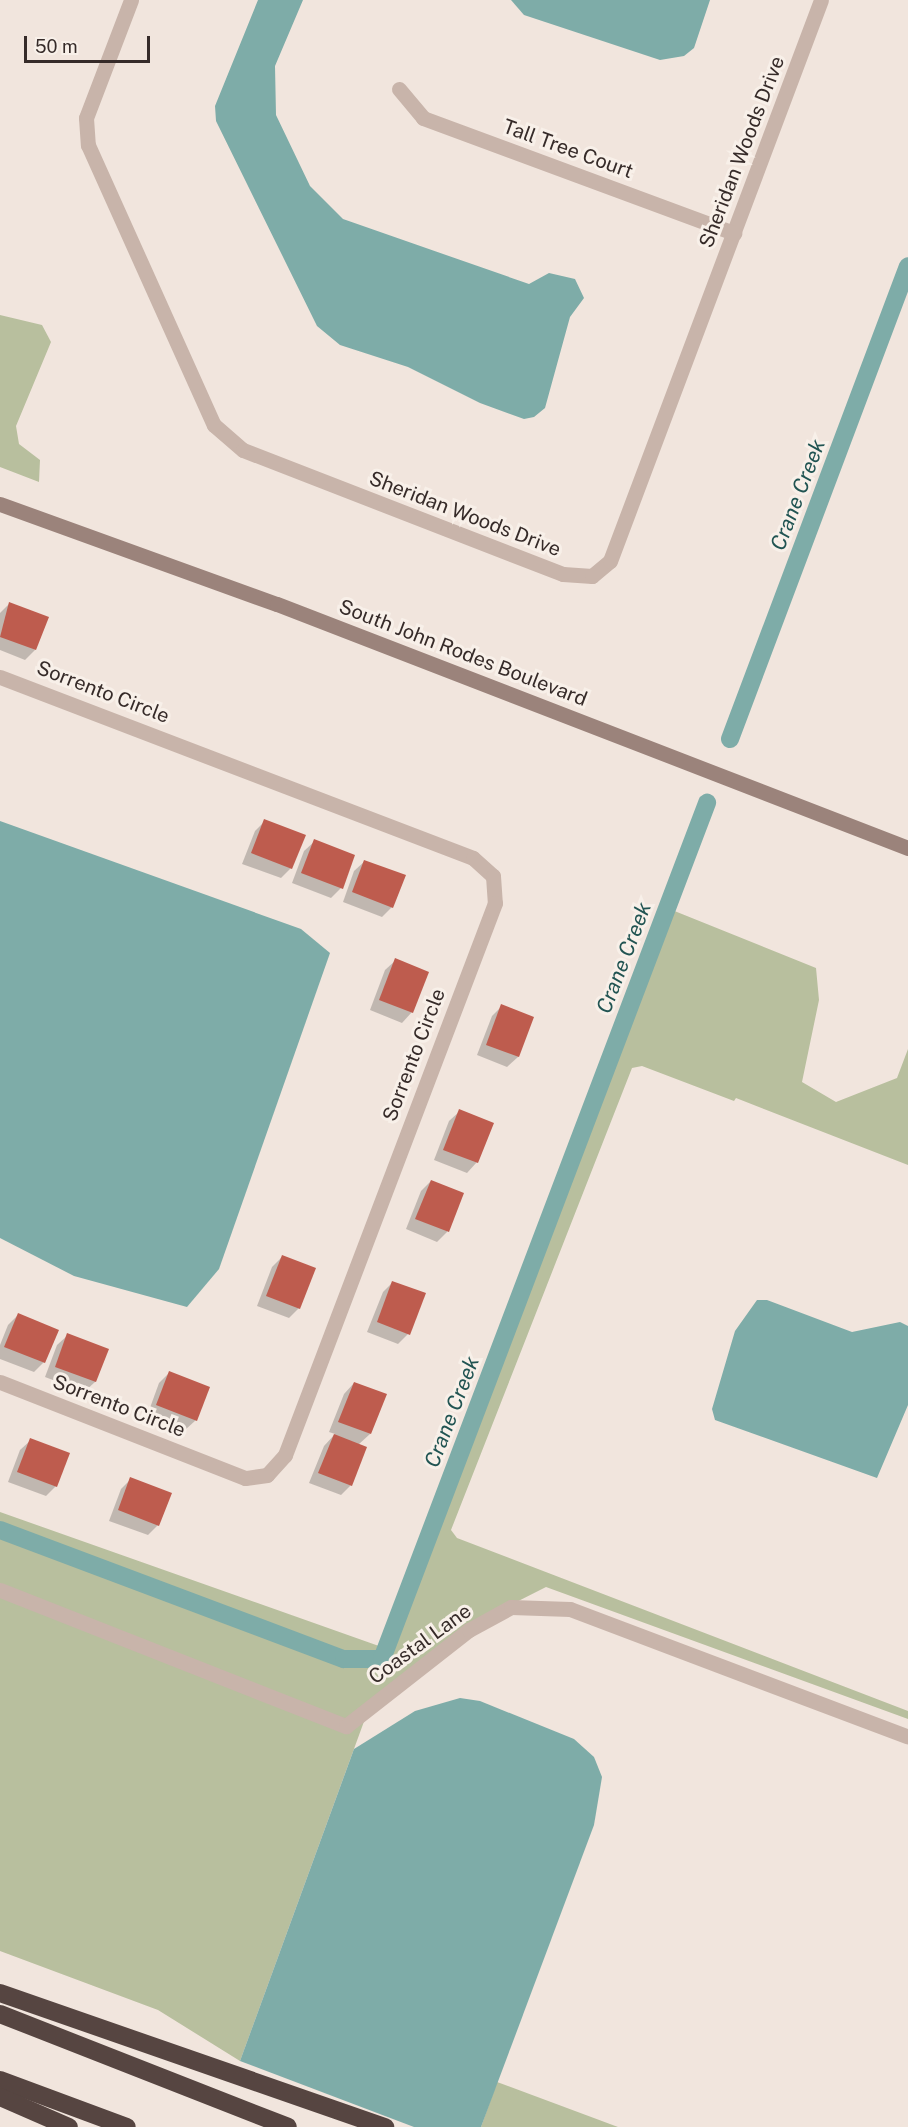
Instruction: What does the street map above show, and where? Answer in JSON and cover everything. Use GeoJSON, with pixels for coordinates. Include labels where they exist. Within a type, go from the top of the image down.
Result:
{"type":"FeatureCollection","features":[{"type":"Feature","properties":{"kind":"highway"},"geometry":{"type":"LineString","coordinates":[[0,1993],[385,2127]]}},
{"type":"Feature","properties":{"kind":"highway"},"geometry":{"type":"LineString","coordinates":[[0,2014],[288,2127]]}},
{"type":"Feature","properties":{"kind":"highway"},"geometry":{"type":"LineString","coordinates":[[0,2080],[127,2127]]}},
{"type":"Feature","properties":{"kind":"highway"},"geometry":{"type":"LineString","coordinates":[[0,2097],[69,2127]]}},
{"type":"Feature","properties":{"kind":"main road","name":"South John Rodes Boulevard"},"geometry":{"type":"LineString","coordinates":[[0,504],[278,604],[908,848]]}},
{"type":"Feature","properties":{"kind":"street","name":"Sheridan Woods Drive"},"geometry":{"type":"LineString","coordinates":[[131,0],[86,118],[88,145],[214,425],[243,450],[564,574],[592,576],[610,561],[821,0]]}},
{"type":"Feature","properties":{"kind":"street","name":"Tall Tree Court"},"geometry":{"type":"LineString","coordinates":[[399,89],[423,118],[734,233]]}},
{"type":"Feature","properties":{"kind":"street","name":"Sorrento Circle"},"geometry":{"type":"LineString","coordinates":[[0,677],[473,858],[493,876],[495,903],[285,1455],[267,1475],[245,1478],[0,1382]]}},
{"type":"Feature","properties":{"kind":"street","name":"Coastal Lane"},"geometry":{"type":"LineString","coordinates":[[0,1590],[346,1726],[470,1630],[511,1607],[570,1609],[908,1737]]}},
{"type":"Feature","properties":{"kind":"green space"},"geometry":{"type":"Polygon","coordinates":[[[0,315],[42,325],[51,342],[16,426],[19,444],[40,460],[39,482],[0,467],[0,315]]]}},
{"type":"Feature","properties":{"kind":"green space"},"geometry":{"type":"Polygon","coordinates":[[[672,910],[816,968],[819,1000],[802,1082],[836,1102],[897,1078],[908,1049],[908,1165],[736,1098],[734,1101],[642,1066],[632,1068],[451,1530],[457,1538],[908,1711],[908,1719],[546,1587],[465,1628],[366,1716],[240,2061],[158,2010],[0,1951],[0,1512],[393,1651],[440,1501],[672,910]]]}},
{"type":"Feature","properties":{"kind":"green space"},"geometry":{"type":"Polygon","coordinates":[[[497,2082],[618,2127],[481,2127],[497,2082]]]}},
{"type":"Feature","properties":{"kind":"water"},"geometry":{"type":"Polygon","coordinates":[[[258,0],[303,0],[275,66],[276,115],[310,186],[343,219],[529,284],[549,273],[575,279],[584,298],[570,317],[545,408],[534,417],[524,419],[480,403],[408,367],[340,345],[317,326],[216,121],[215,106],[258,0]]]}},
{"type":"Feature","properties":{"kind":"water"},"geometry":{"type":"Polygon","coordinates":[[[511,0],[710,0],[694,48],[684,56],[660,60],[524,15],[511,0]]]}},
{"type":"Feature","properties":{"kind":"water"},"geometry":{"type":"Polygon","coordinates":[[[0,821],[301,929],[330,953],[219,1269],[187,1307],[74,1276],[0,1238],[0,821]]]}},
{"type":"Feature","properties":{"kind":"water"},"geometry":{"type":"Polygon","coordinates":[[[757,1300],[767,1300],[852,1332],[900,1322],[908,1326],[908,1405],[877,1478],[715,1420],[712,1409],[735,1331],[757,1300]]]}},
{"type":"Feature","properties":{"kind":"water"},"geometry":{"type":"Polygon","coordinates":[[[460,1698],[480,1701],[574,1739],[594,1757],[602,1777],[594,1825],[481,2127],[414,2127],[240,2061],[354,1749],[415,1711],[460,1698]]]}},
{"type":"Feature","properties":{"kind":"building"},"geometry":{"type":"Polygon","coordinates":[[[9,602],[49,617],[36,650],[0,637],[9,602]]]}},
{"type":"Feature","properties":{"kind":"building"},"geometry":{"type":"Polygon","coordinates":[[[264,819],[306,835],[292,869],[251,853],[264,819]]]}},
{"type":"Feature","properties":{"kind":"building"},"geometry":{"type":"Polygon","coordinates":[[[314,839],[355,855],[343,889],[301,873],[314,839]]]}},
{"type":"Feature","properties":{"kind":"building"},"geometry":{"type":"Polygon","coordinates":[[[364,860],[406,875],[393,908],[352,892],[364,860]]]}},
{"type":"Feature","properties":{"kind":"building"},"geometry":{"type":"Polygon","coordinates":[[[395,958],[429,972],[413,1013],[379,1000],[395,958]]]}},
{"type":"Feature","properties":{"kind":"building"},"geometry":{"type":"Polygon","coordinates":[[[501,1004],[534,1017],[519,1057],[486,1045],[501,1004]]]}},
{"type":"Feature","properties":{"kind":"building"},"geometry":{"type":"Polygon","coordinates":[[[459,1109],[494,1123],[478,1163],[443,1150],[459,1109]]]}},
{"type":"Feature","properties":{"kind":"building"},"geometry":{"type":"Polygon","coordinates":[[[431,1180],[464,1193],[449,1232],[415,1219],[431,1180]]]}},
{"type":"Feature","properties":{"kind":"building"},"geometry":{"type":"Polygon","coordinates":[[[282,1255],[316,1268],[300,1309],[266,1296],[282,1255]]]}},
{"type":"Feature","properties":{"kind":"building"},"geometry":{"type":"Polygon","coordinates":[[[392,1281],[426,1293],[410,1335],[377,1322],[392,1281]]]}},
{"type":"Feature","properties":{"kind":"building"},"geometry":{"type":"Polygon","coordinates":[[[18,1313],[59,1330],[45,1363],[4,1347],[18,1313]]]}},
{"type":"Feature","properties":{"kind":"building"},"geometry":{"type":"Polygon","coordinates":[[[67,1333],[109,1349],[96,1382],[55,1367],[67,1333]]]}},
{"type":"Feature","properties":{"kind":"building"},"geometry":{"type":"Polygon","coordinates":[[[169,1371],[210,1387],[197,1421],[156,1405],[169,1371]]]}},
{"type":"Feature","properties":{"kind":"building"},"geometry":{"type":"Polygon","coordinates":[[[354,1382],[387,1394],[371,1434],[338,1422],[354,1382]]]}},
{"type":"Feature","properties":{"kind":"building"},"geometry":{"type":"Polygon","coordinates":[[[334,1434],[367,1447],[352,1486],[318,1473],[334,1434]]]}},
{"type":"Feature","properties":{"kind":"building"},"geometry":{"type":"Polygon","coordinates":[[[30,1438],[70,1453],[57,1487],[17,1472],[30,1438]]]}},
{"type":"Feature","properties":{"kind":"building"},"geometry":{"type":"Polygon","coordinates":[[[130,1477],[172,1493],[159,1526],[118,1510],[130,1477]]]}},
{"type":"Feature","properties":{"kind":"waterway","name":"Crane Creek"},"geometry":{"type":"LineString","coordinates":[[730,739],[908,266]]}},
{"type":"Feature","properties":{"kind":"waterway","name":"Crane Creek"},"geometry":{"type":"LineString","coordinates":[[0,1530],[344,1659],[382,1659],[707,803]]}}]}
